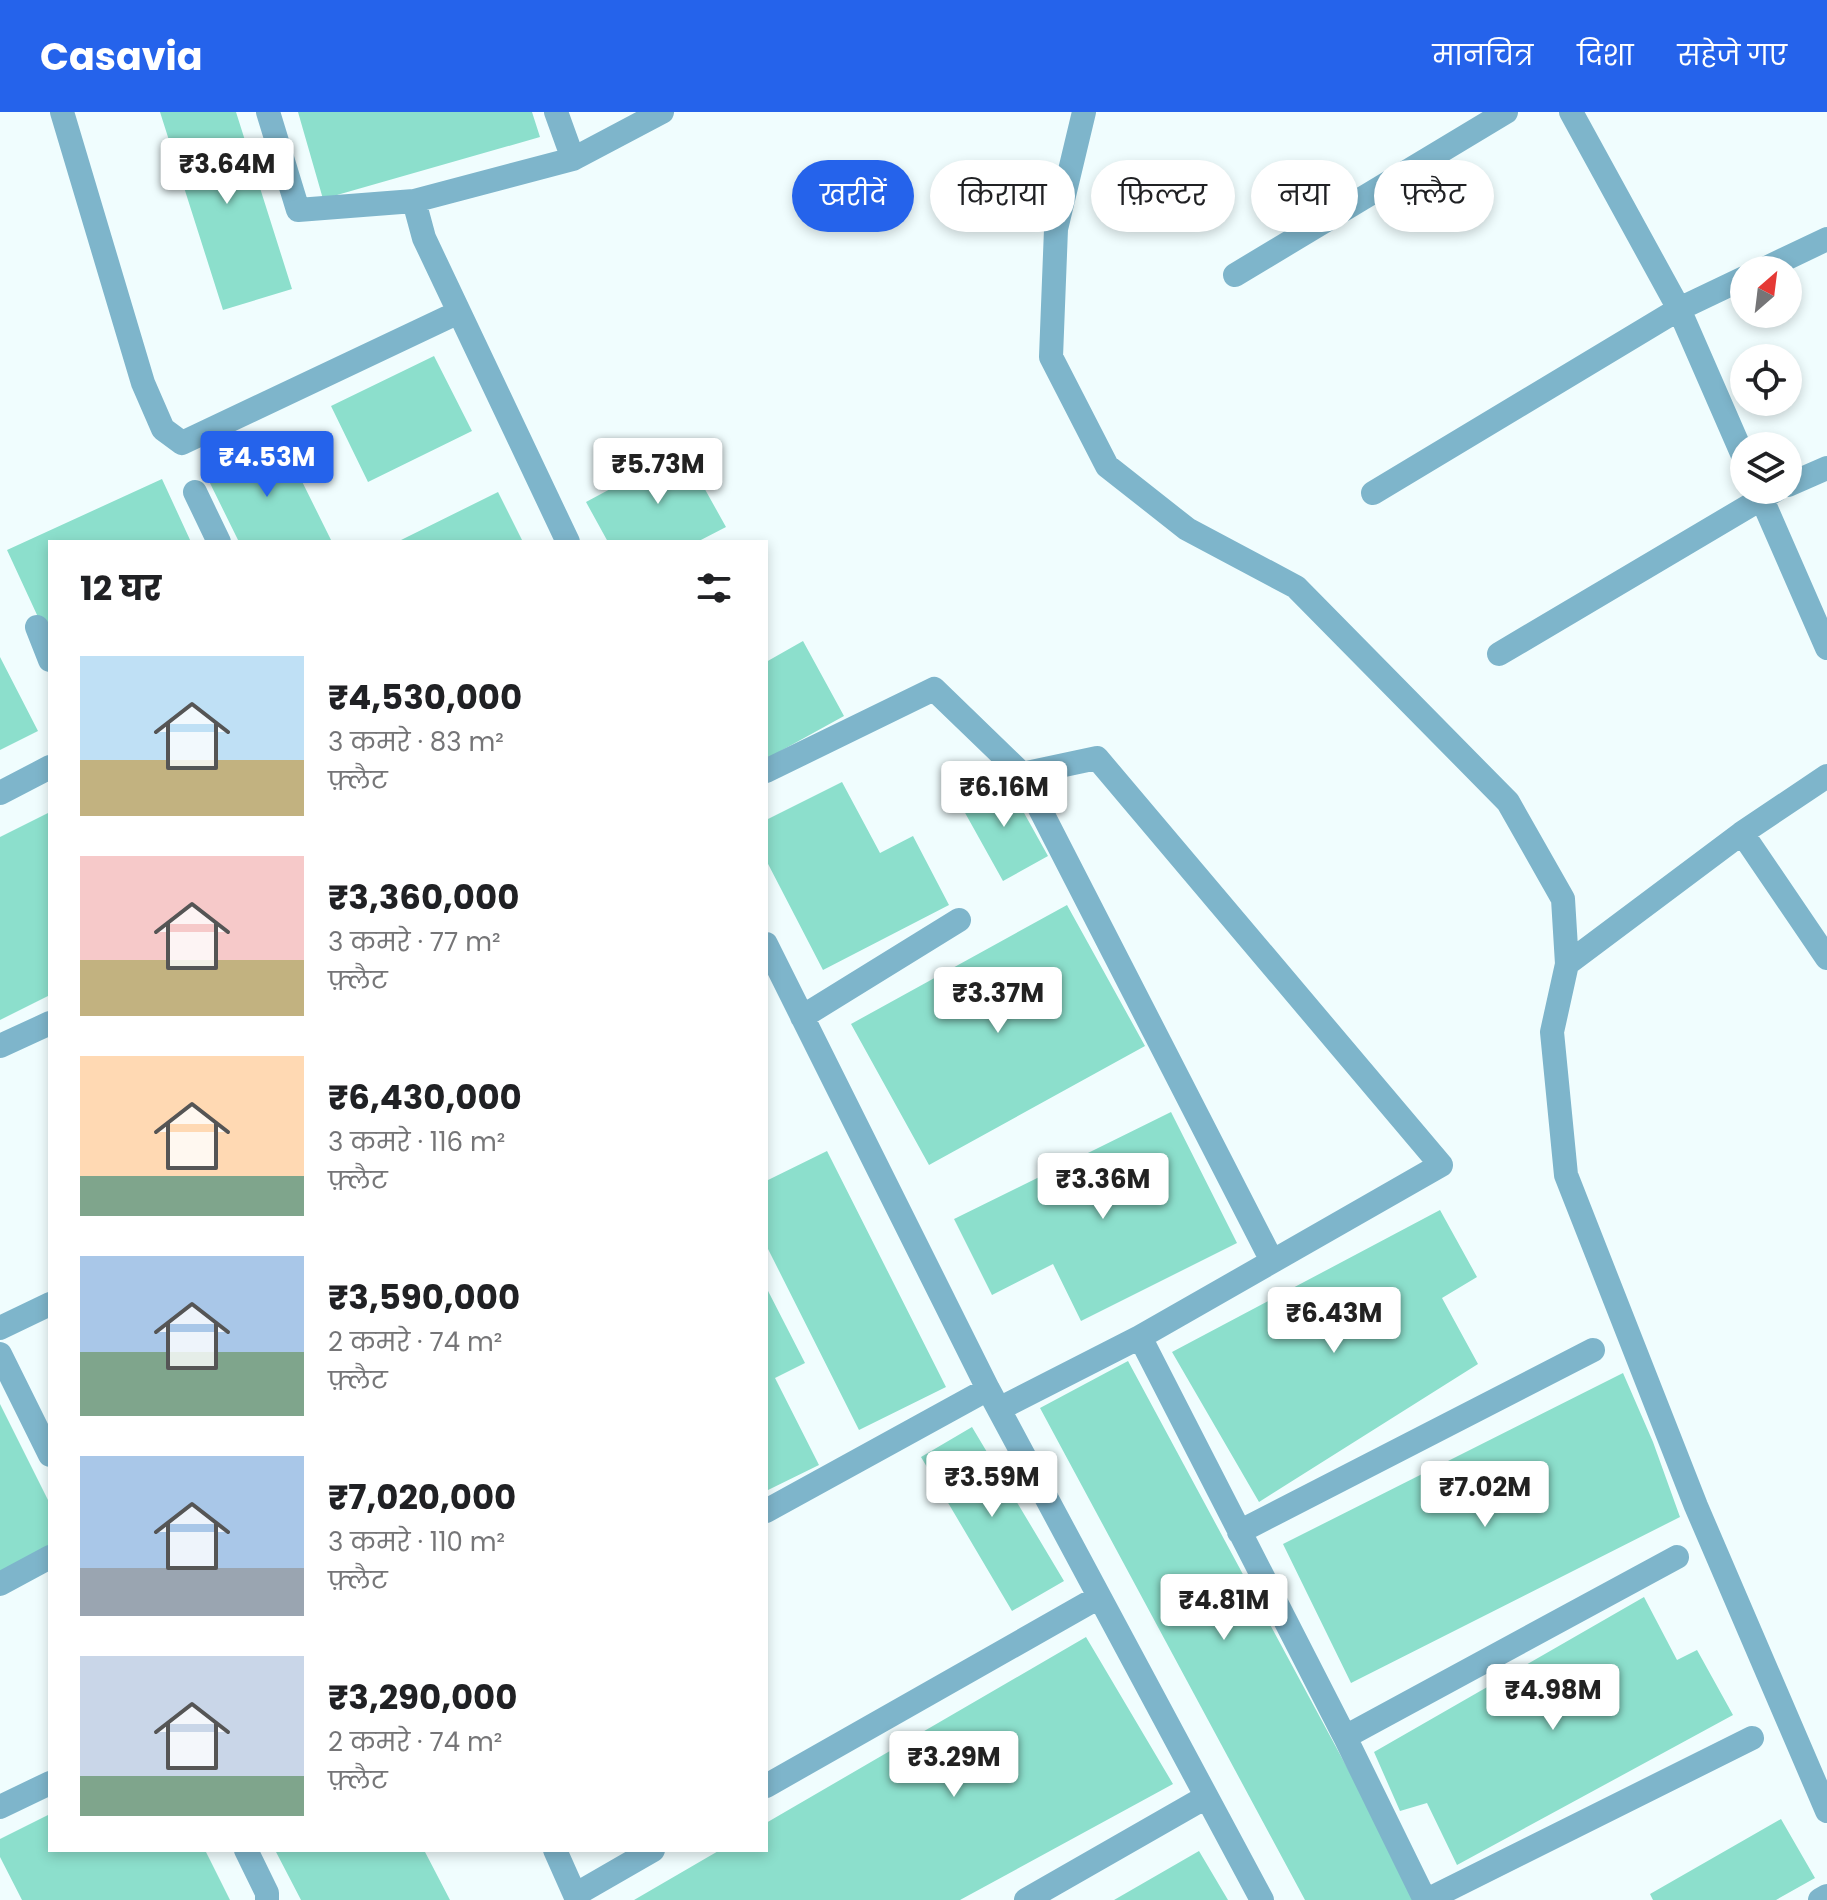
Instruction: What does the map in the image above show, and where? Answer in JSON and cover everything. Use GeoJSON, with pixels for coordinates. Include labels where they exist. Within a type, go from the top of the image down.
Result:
{"type":"FeatureCollection","features":[{"type":"Feature","properties":{"kind":"street"},"geometry":{"type":"LineString","coordinates":[[62,112],[143,383],[163,429],[182,443],[459,312]]}},
{"type":"Feature","properties":{"kind":"street"},"geometry":{"type":"LineString","coordinates":[[268,112],[298,210],[414,201],[573,159],[662,112]]}},
{"type":"Feature","properties":{"kind":"street"},"geometry":{"type":"LineString","coordinates":[[556,112],[573,159]]}},
{"type":"Feature","properties":{"kind":"street"},"geometry":{"type":"LineString","coordinates":[[1084,112],[1056,229],[1051,357],[1107,466],[1187,529],[1296,587],[1508,802],[1563,899],[1567,964],[1552,1032],[1566,1175],[1696,1506],[1827,1811]]}},
{"type":"Feature","properties":{"kind":"street"},"geometry":{"type":"LineString","coordinates":[[1235,275],[1506,112]]}},
{"type":"Feature","properties":{"kind":"street"},"geometry":{"type":"LineString","coordinates":[[1571,112],[1679,309],[1733,432]]}},
{"type":"Feature","properties":{"kind":"street"},"geometry":{"type":"LineString","coordinates":[[414,201],[424,238],[567,540]]}},
{"type":"Feature","properties":{"kind":"street"},"geometry":{"type":"LineString","coordinates":[[1791,256],[1827,239]]}},
{"type":"Feature","properties":{"kind":"street"},"geometry":{"type":"LineString","coordinates":[[1373,493],[1679,309],[1730,285]]}},
{"type":"Feature","properties":{"kind":"street"},"geometry":{"type":"LineString","coordinates":[[1802,479],[1827,468]]}},
{"type":"Feature","properties":{"kind":"street"},"geometry":{"type":"LineString","coordinates":[[195,492],[218,540]]}},
{"type":"Feature","properties":{"kind":"street"},"geometry":{"type":"LineString","coordinates":[[1499,654],[1745,504]]}},
{"type":"Feature","properties":{"kind":"street"},"geometry":{"type":"LineString","coordinates":[[1770,504],[1827,648]]}},
{"type":"Feature","properties":{"kind":"street"},"geometry":{"type":"LineString","coordinates":[[37,627],[48,655]]}},
{"type":"Feature","properties":{"kind":"street"},"geometry":{"type":"LineString","coordinates":[[768,770],[934,689],[1022,774],[1272,1261]]}},
{"type":"Feature","properties":{"kind":"street"},"geometry":{"type":"LineString","coordinates":[[768,1510],[994,1399],[1140,1337],[1441,1165],[1097,758],[1022,774]]}},
{"type":"Feature","properties":{"kind":"street"},"geometry":{"type":"LineString","coordinates":[[0,793],[48,768]]}},
{"type":"Feature","properties":{"kind":"street"},"geometry":{"type":"LineString","coordinates":[[1567,964],[1742,833],[1827,776]]}},
{"type":"Feature","properties":{"kind":"street"},"geometry":{"type":"LineString","coordinates":[[1742,833],[1827,958]]}},
{"type":"Feature","properties":{"kind":"street"},"geometry":{"type":"LineString","coordinates":[[802,1017],[959,920]]}},
{"type":"Feature","properties":{"kind":"street"},"geometry":{"type":"LineString","coordinates":[[768,948],[994,1399],[1262,1900]]}},
{"type":"Feature","properties":{"kind":"street"},"geometry":{"type":"LineString","coordinates":[[0,1046],[48,1024]]}},
{"type":"Feature","properties":{"kind":"street"},"geometry":{"type":"LineString","coordinates":[[0,1328],[48,1305]]}},
{"type":"Feature","properties":{"kind":"street"},"geometry":{"type":"LineString","coordinates":[[1140,1337],[1426,1900],[1752,1738]]}},
{"type":"Feature","properties":{"kind":"street"},"geometry":{"type":"LineString","coordinates":[[1239,1532],[1593,1350]]}},
{"type":"Feature","properties":{"kind":"street"},"geometry":{"type":"LineString","coordinates":[[0,1354],[48,1451]]}},
{"type":"Feature","properties":{"kind":"street"},"geometry":{"type":"LineString","coordinates":[[1345,1737],[1677,1557]]}},
{"type":"Feature","properties":{"kind":"street"},"geometry":{"type":"LineString","coordinates":[[0,1584],[48,1558]]}},
{"type":"Feature","properties":{"kind":"street"},"geometry":{"type":"LineString","coordinates":[[768,1785],[1099,1597]]}},
{"type":"Feature","properties":{"kind":"street"},"geometry":{"type":"LineString","coordinates":[[0,1807],[48,1784]]}},
{"type":"Feature","properties":{"kind":"street"},"geometry":{"type":"LineString","coordinates":[[1026,1900],[1206,1797]]}},
{"type":"Feature","properties":{"kind":"street"},"geometry":{"type":"LineString","coordinates":[[247,1852],[267,1893],[267,1900]]}},
{"type":"Feature","properties":{"kind":"street"},"geometry":{"type":"LineString","coordinates":[[556,1852],[576,1897],[650,1852]]}},
{"type":"Feature","properties":{"kind":"street"},"geometry":{"type":"LineString","coordinates":[[1820,1900],[1827,1896]]}},
{"type":"Feature","properties":{"kind":"building"},"geometry":{"type":"Polygon","coordinates":[[[160,112],[236,112],[292,289],[223,310],[160,112]]]}},
{"type":"Feature","properties":{"kind":"building"},"geometry":{"type":"Polygon","coordinates":[[[298,112],[532,112],[540,137],[323,199],[298,112]]]}},
{"type":"Feature","properties":{"kind":"building"},"geometry":{"type":"Polygon","coordinates":[[[434,356],[472,431],[368,482],[331,406],[434,356]]]}},
{"type":"Feature","properties":{"kind":"building"},"geometry":{"type":"Polygon","coordinates":[[[281,439],[331,540],[238,540],[206,475],[281,439]]]}},
{"type":"Feature","properties":{"kind":"building"},"geometry":{"type":"Polygon","coordinates":[[[683,450],[726,527],[701,540],[607,540],[586,502],[683,450]]]}},
{"type":"Feature","properties":{"kind":"building"},"geometry":{"type":"Polygon","coordinates":[[[162,479],[190,540],[48,540],[48,639],[7,550],[162,479]]]}},
{"type":"Feature","properties":{"kind":"building"},"geometry":{"type":"Polygon","coordinates":[[[498,492],[522,540],[401,540],[498,492]]]}},
{"type":"Feature","properties":{"kind":"building"},"geometry":{"type":"Polygon","coordinates":[[[803,641],[844,716],[768,758],[768,661],[803,641]]]}},
{"type":"Feature","properties":{"kind":"building"},"geometry":{"type":"Polygon","coordinates":[[[0,657],[38,731],[0,750],[0,657]]]}},
{"type":"Feature","properties":{"kind":"building"},"geometry":{"type":"Polygon","coordinates":[[[1004,777],[1048,856],[1003,881],[959,802],[1004,777]]]}},
{"type":"Feature","properties":{"kind":"building"},"geometry":{"type":"Polygon","coordinates":[[[842,782],[880,853],[913,836],[949,905],[823,970],[768,864],[768,819],[842,782]]]}},
{"type":"Feature","properties":{"kind":"building"},"geometry":{"type":"Polygon","coordinates":[[[48,813],[48,996],[0,1020],[0,837],[48,813]]]}},
{"type":"Feature","properties":{"kind":"building"},"geometry":{"type":"Polygon","coordinates":[[[1067,905],[1145,1046],[929,1165],[851,1024],[1067,905]]]}},
{"type":"Feature","properties":{"kind":"building"},"geometry":{"type":"Polygon","coordinates":[[[1171,1112],[1237,1243],[1081,1321],[1053,1264],[992,1295],[954,1219],[1171,1112]]]}},
{"type":"Feature","properties":{"kind":"building"},"geometry":{"type":"Polygon","coordinates":[[[827,1151],[946,1387],[859,1430],[768,1249],[768,1180],[827,1151]]]}},
{"type":"Feature","properties":{"kind":"building"},"geometry":{"type":"Polygon","coordinates":[[[1440,1210],[1477,1277],[1442,1298],[1478,1364],[1259,1502],[1172,1352],[1440,1210]]]}},
{"type":"Feature","properties":{"kind":"building"},"geometry":{"type":"Polygon","coordinates":[[[768,1291],[805,1363],[775,1378],[819,1465],[768,1490],[768,1291]]]}},
{"type":"Feature","properties":{"kind":"building"},"geometry":{"type":"Polygon","coordinates":[[[1128,1361],[1417,1900],[1305,1900],[1040,1408],[1128,1361]]]}},
{"type":"Feature","properties":{"kind":"building"},"geometry":{"type":"Polygon","coordinates":[[[1623,1373],[1653,1442],[1680,1517],[1351,1683],[1283,1544],[1623,1373]]]}},
{"type":"Feature","properties":{"kind":"building"},"geometry":{"type":"Polygon","coordinates":[[[0,1404],[48,1500],[48,1550],[0,1573],[0,1404]]]}},
{"type":"Feature","properties":{"kind":"building"},"geometry":{"type":"Polygon","coordinates":[[[972,1427],[1064,1581],[1012,1611],[921,1457],[972,1427]]]}},
{"type":"Feature","properties":{"kind":"building"},"geometry":{"type":"Polygon","coordinates":[[[1644,1597],[1677,1660],[1697,1650],[1733,1715],[1457,1865],[1427,1803],[1400,1811],[1374,1752],[1644,1597]]]}},
{"type":"Feature","properties":{"kind":"building"},"geometry":{"type":"Polygon","coordinates":[[[1086,1637],[1173,1784],[960,1900],[634,1900],[717,1852],[768,1852],[768,1822],[1086,1637]]]}},
{"type":"Feature","properties":{"kind":"building"},"geometry":{"type":"Polygon","coordinates":[[[48,1815],[48,1852],[206,1852],[230,1900],[22,1900],[0,1857],[0,1839],[48,1815]]]}},
{"type":"Feature","properties":{"kind":"building"},"geometry":{"type":"Polygon","coordinates":[[[1781,1819],[1815,1878],[1776,1900],[1653,1900],[1650,1894],[1781,1819]]]}},
{"type":"Feature","properties":{"kind":"building"},"geometry":{"type":"Polygon","coordinates":[[[1199,1851],[1228,1900],[1114,1900],[1199,1851]]]}},
{"type":"Feature","properties":{"kind":"building"},"geometry":{"type":"Polygon","coordinates":[[[276,1852],[425,1852],[450,1900],[301,1900],[276,1852]]]}}]}
